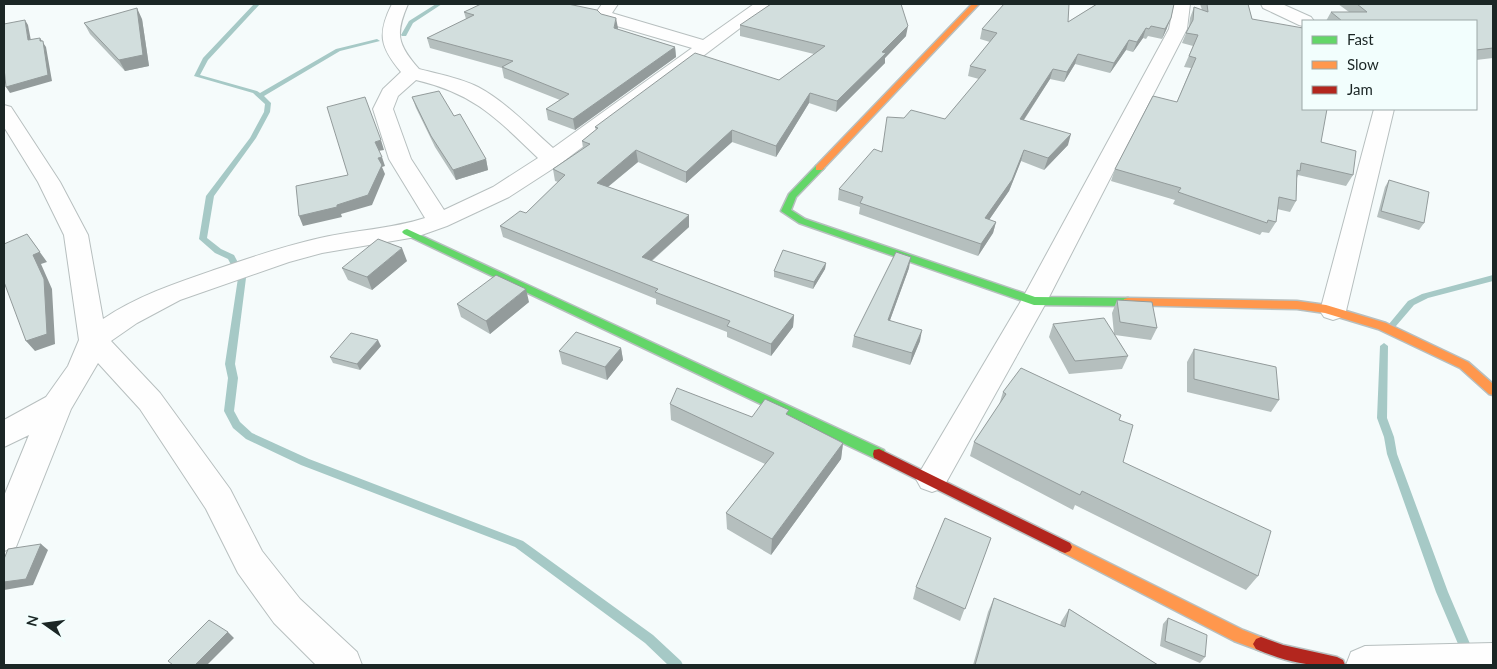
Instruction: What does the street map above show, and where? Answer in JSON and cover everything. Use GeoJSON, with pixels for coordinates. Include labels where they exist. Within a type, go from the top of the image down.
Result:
{"type":"FeatureCollection","features":[{"type":"Feature","properties":{"kind":"street"},"geometry":{"type":"LineString","coordinates":[[400,4],[391,24],[391,43],[400,60],[412,73],[448,83],[486,101],[552,159]]}},
{"type":"Feature","properties":{"kind":"street"},"geometry":{"type":"LineString","coordinates":[[610,4],[603,14],[609,18],[705,46]]}},
{"type":"Feature","properties":{"kind":"street"},"geometry":{"type":"LineString","coordinates":[[93,340],[127,316],[171,294],[280,256],[322,245],[407,232],[439,221],[501,192],[552,159],[764,4]]}},
{"type":"Feature","properties":{"kind":"street"},"geometry":{"type":"LineString","coordinates":[[976,4],[792,196],[786,211],[802,221],[1034,301],[1298,305],[1333,310],[1382,326],[1464,365],[1493,391]]}},
{"type":"Feature","properties":{"kind":"street"},"geometry":{"type":"LineString","coordinates":[[932,479],[1034,301],[1178,29],[1182,4]]}},
{"type":"Feature","properties":{"kind":"street"},"geometry":{"type":"LineString","coordinates":[[1269,4],[1303,20]]}},
{"type":"Feature","properties":{"kind":"street"},"geometry":{"type":"LineString","coordinates":[[412,73],[390,92],[384,102],[383,109],[400,159],[439,221]]}},
{"type":"Feature","properties":{"kind":"street"},"geometry":{"type":"LineString","coordinates":[[1333,310],[1384,110]]}},
{"type":"Feature","properties":{"kind":"street"},"geometry":{"type":"LineString","coordinates":[[4,111],[49,182],[76,235],[93,340],[81,370],[57,405],[4,536]]}},
{"type":"Feature","properties":{"kind":"street"},"geometry":{"type":"LineString","coordinates":[[407,232],[932,479],[1239,636],[1283,653],[1337,665]]}},
{"type":"Feature","properties":{"kind":"street"},"geometry":{"type":"LineString","coordinates":[[93,340],[150,402],[218,499],[250,562],[287,611],[343,665]]}},
{"type":"Feature","properties":{"kind":"street"},"geometry":{"type":"LineString","coordinates":[[4,435],[57,405]]}},
{"type":"Feature","properties":{"kind":"street"},"geometry":{"type":"LineString","coordinates":[[1365,665],[1493,662]]}},
{"type":"Feature","properties":{"kind":"building"},"geometry":{"type":"Polygon","coordinates":[[[481,4],[568,4],[597,10],[601,14],[616,18],[614,28],[675,47],[573,119],[546,109],[569,94],[502,67],[513,61],[427,38],[474,15],[464,12],[481,4]]]}},
{"type":"Feature","properties":{"kind":"building"},"geometry":{"type":"Polygon","coordinates":[[[771,4],[901,4],[908,26],[882,52],[886,53],[837,101],[810,93],[776,146],[732,130],[686,172],[636,150],[597,183],[689,215],[642,257],[794,315],[771,344],[727,326],[730,321],[655,292],[658,289],[500,226],[520,211],[526,213],[565,175],[553,169],[590,144],[582,141],[598,128],[595,127],[695,53],[779,80],[825,46],[740,25],[771,4]]]}},
{"type":"Feature","properties":{"kind":"building"},"geometry":{"type":"Polygon","coordinates":[[[1004,4],[1069,4],[1068,22],[1097,4],[1174,4],[1171,18],[1165,29],[1151,26],[1149,29],[1146,28],[1137,42],[1129,40],[1114,63],[1078,54],[1067,72],[1053,69],[1020,119],[1071,134],[1048,158],[1024,150],[1012,180],[985,218],[996,222],[981,244],[860,203],[863,197],[839,189],[874,149],[882,152],[887,117],[904,118],[911,110],[945,119],[986,70],[970,66],[997,33],[982,29],[1004,4]]]}},
{"type":"Feature","properties":{"kind":"building"},"geometry":{"type":"Polygon","coordinates":[[[1207,4],[1248,4],[1252,19],[1302,28],[1302,110],[1327,110],[1321,142],[1356,151],[1353,175],[1301,163],[1300,171],[1297,170],[1296,201],[1279,197],[1276,222],[1268,220],[1267,223],[1178,192],[1181,188],[1115,169],[1153,96],[1177,102],[1196,58],[1189,56],[1198,35],[1186,33],[1193,20],[1194,7],[1208,12],[1207,4]]]}},
{"type":"Feature","properties":{"kind":"building"},"geometry":{"type":"Polygon","coordinates":[[[1357,4],[1493,4],[1493,48],[1477,50],[1477,20],[1341,20],[1331,12],[1367,12],[1357,4]]]}},
{"type":"Feature","properties":{"kind":"building"},"geometry":{"type":"Polygon","coordinates":[[[137,8],[143,55],[119,60],[84,23],[137,8]]]}},
{"type":"Feature","properties":{"kind":"building"},"geometry":{"type":"Polygon","coordinates":[[[25,20],[28,40],[40,38],[40,41],[43,41],[48,75],[6,87],[4,24],[25,20]]]}},
{"type":"Feature","properties":{"kind":"building"},"geometry":{"type":"Polygon","coordinates":[[[439,91],[454,116],[460,114],[486,159],[453,170],[431,136],[412,97],[439,91]]]}},
{"type":"Feature","properties":{"kind":"building"},"geometry":{"type":"Polygon","coordinates":[[[365,97],[381,140],[375,142],[382,157],[378,158],[382,165],[368,195],[337,205],[337,207],[299,216],[296,186],[348,175],[327,107],[365,97]]]}},
{"type":"Feature","properties":{"kind":"building"},"geometry":{"type":"Polygon","coordinates":[[[1389,180],[1429,192],[1424,223],[1381,211],[1389,180]]]}},
{"type":"Feature","properties":{"kind":"building"},"geometry":{"type":"Polygon","coordinates":[[[27,234],[40,252],[33,255],[44,279],[47,334],[26,341],[4,282],[4,244],[27,234]]]}},
{"type":"Feature","properties":{"kind":"building"},"geometry":{"type":"Polygon","coordinates":[[[378,239],[402,248],[367,277],[342,268],[378,239]]]}},
{"type":"Feature","properties":{"kind":"building"},"geometry":{"type":"Polygon","coordinates":[[[783,250],[826,263],[814,282],[774,271],[783,250]]]}},
{"type":"Feature","properties":{"kind":"building"},"geometry":{"type":"Polygon","coordinates":[[[896,252],[911,257],[888,320],[922,330],[912,353],[854,336],[896,252]]]}},
{"type":"Feature","properties":{"kind":"building"},"geometry":{"type":"Polygon","coordinates":[[[496,275],[526,289],[486,321],[457,304],[496,275]]]}},
{"type":"Feature","properties":{"kind":"building"},"geometry":{"type":"Polygon","coordinates":[[[1117,300],[1152,302],[1157,328],[1120,322],[1117,300]]]}},
{"type":"Feature","properties":{"kind":"building"},"geometry":{"type":"Polygon","coordinates":[[[1104,318],[1128,356],[1075,361],[1053,324],[1104,318]]]}},
{"type":"Feature","properties":{"kind":"building"},"geometry":{"type":"Polygon","coordinates":[[[576,332],[621,348],[605,367],[559,351],[576,332]]]}},
{"type":"Feature","properties":{"kind":"building"},"geometry":{"type":"Polygon","coordinates":[[[351,333],[378,340],[357,364],[330,357],[351,333]]]}},
{"type":"Feature","properties":{"kind":"building"},"geometry":{"type":"Polygon","coordinates":[[[1194,349],[1276,367],[1279,400],[1194,379],[1194,349]]]}},
{"type":"Feature","properties":{"kind":"building"},"geometry":{"type":"Polygon","coordinates":[[[1021,368],[1121,415],[1119,420],[1133,425],[1123,462],[1271,531],[1258,576],[1082,491],[1080,495],[974,442],[1006,394],[1003,392],[1021,368]]]}},
{"type":"Feature","properties":{"kind":"building"},"geometry":{"type":"Polygon","coordinates":[[[677,388],[752,417],[765,399],[789,410],[786,414],[843,443],[772,539],[726,513],[774,453],[670,404],[677,388]]]}},
{"type":"Feature","properties":{"kind":"building"},"geometry":{"type":"Polygon","coordinates":[[[945,518],[991,538],[965,609],[916,587],[945,518]]]}},
{"type":"Feature","properties":{"kind":"building"},"geometry":{"type":"Polygon","coordinates":[[[41,544],[26,579],[4,582],[4,559],[8,549],[41,544]]]}},
{"type":"Feature","properties":{"kind":"building"},"geometry":{"type":"Polygon","coordinates":[[[994,598],[1065,627],[1069,609],[1158,665],[975,665],[994,598]]]}},
{"type":"Feature","properties":{"kind":"building"},"geometry":{"type":"Polygon","coordinates":[[[1168,618],[1207,635],[1205,657],[1165,641],[1168,618]]]}},
{"type":"Feature","properties":{"kind":"building"},"geometry":{"type":"Polygon","coordinates":[[[209,620],[228,632],[195,665],[173,665],[168,661],[209,620]]]}},
{"type":"Feature","properties":{"kind":"waterway"},"geometry":{"type":"LineString","coordinates":[[257,4],[205,59],[197,76],[255,92],[268,103],[267,112],[253,138],[210,196],[203,239],[218,251],[231,257],[242,278],[230,364],[233,378],[229,411],[236,425],[249,436],[305,462],[519,544],[649,639],[677,665]]}},
{"type":"Feature","properties":{"kind":"waterway"},"geometry":{"type":"LineString","coordinates":[[404,35],[411,22],[439,4]]}},
{"type":"Feature","properties":{"kind":"waterway"},"geometry":{"type":"LineString","coordinates":[[260,96],[338,50],[377,41]]}},
{"type":"Feature","properties":{"kind":"waterway"},"geometry":{"type":"LineString","coordinates":[[1393,324],[1411,303],[1425,296],[1493,278]]}},
{"type":"Feature","properties":{"kind":"waterway"},"geometry":{"type":"LineString","coordinates":[[1384,346],[1382,418],[1389,437],[1392,454],[1442,592],[1473,665]]}},
{"type":"Feature","properties":{"kind":"traffic: fast"},"geometry":{"type":"LineString","coordinates":[[819,168],[792,196],[786,211],[802,221],[1034,301],[1128,302]]}},
{"type":"Feature","properties":{"kind":"traffic: fast"},"geometry":{"type":"LineString","coordinates":[[407,232],[879,454]]}},
{"type":"Feature","properties":{"kind":"traffic: slow"},"geometry":{"type":"LineString","coordinates":[[819,168],[976,4]]}},
{"type":"Feature","properties":{"kind":"traffic: slow"},"geometry":{"type":"LineString","coordinates":[[1128,302],[1297,305],[1326,309],[1382,326],[1464,365],[1493,391]]}},
{"type":"Feature","properties":{"kind":"traffic: slow"},"geometry":{"type":"LineString","coordinates":[[1065,547],[1239,636],[1261,644]]}},
{"type":"Feature","properties":{"kind":"traffic: jam"},"geometry":{"type":"LineString","coordinates":[[879,454],[1065,547]]}},
{"type":"Feature","properties":{"kind":"traffic: jam"},"geometry":{"type":"LineString","coordinates":[[1261,644],[1283,653],[1337,665]]}}]}
